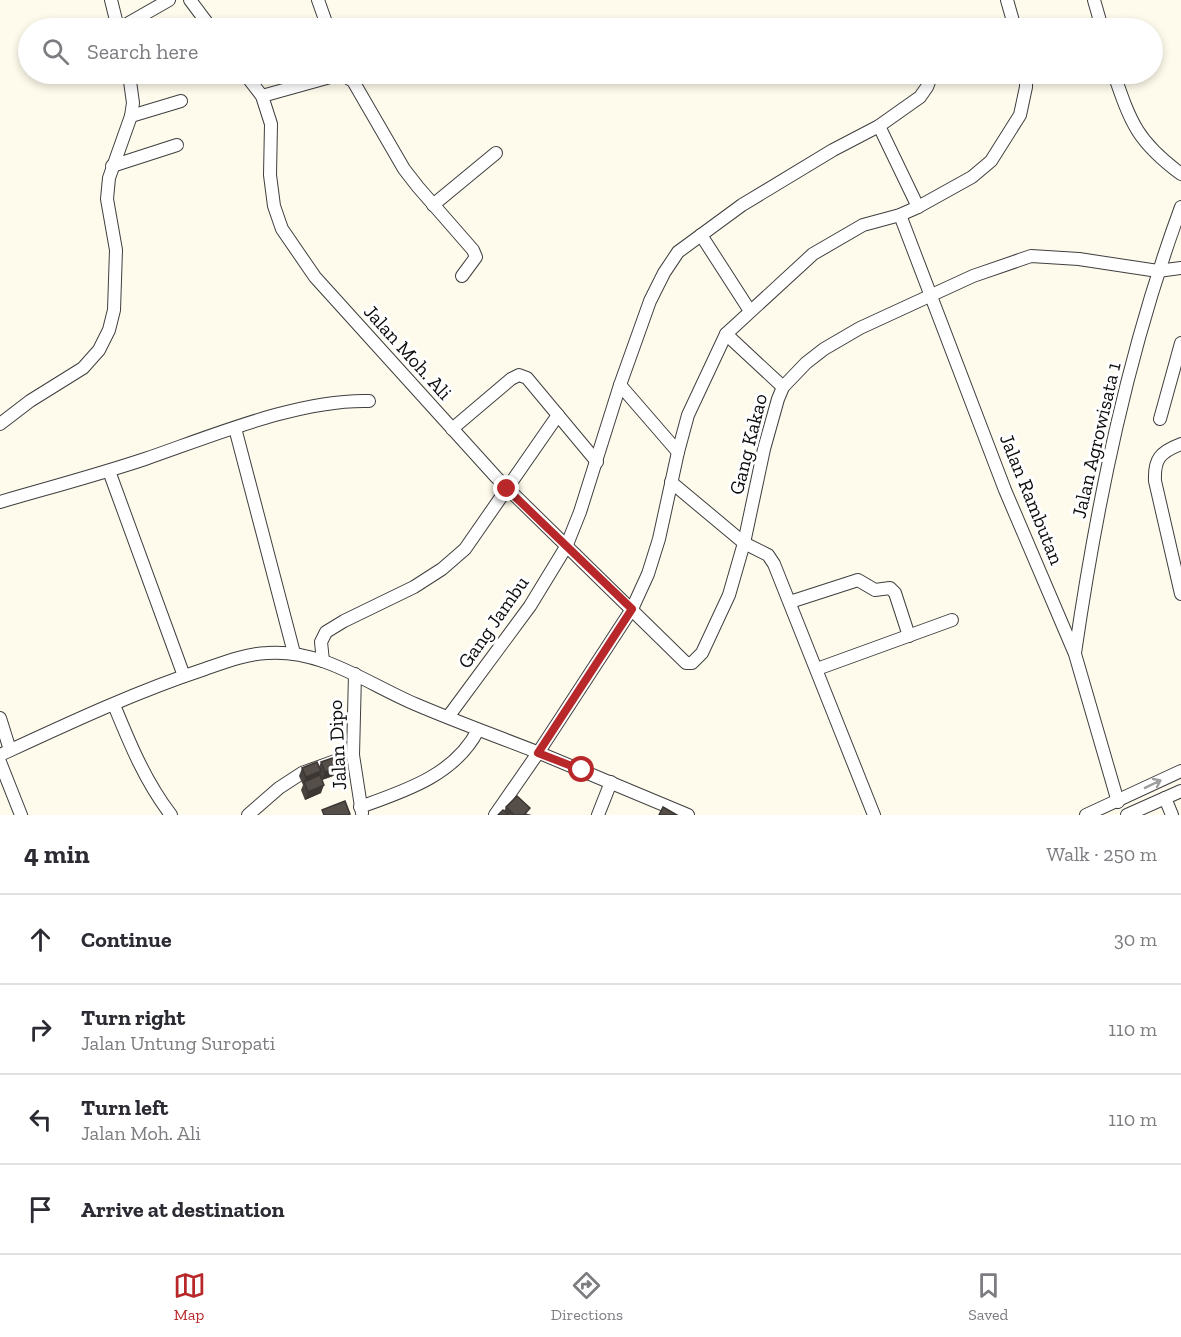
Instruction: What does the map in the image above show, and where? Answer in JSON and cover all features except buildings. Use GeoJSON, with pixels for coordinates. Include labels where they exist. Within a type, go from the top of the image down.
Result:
{"type":"FeatureCollection","features":[{"type":"Feature","properties":{"kind":"street"},"geometry":{"type":"LineString","coordinates":[[111,0],[116,18]]}},
{"type":"Feature","properties":{"kind":"street"},"geometry":{"type":"LineString","coordinates":[[137,18],[169,0]]}},
{"type":"Feature","properties":{"kind":"street"},"geometry":{"type":"LineString","coordinates":[[190,0],[204,18]]}},
{"type":"Feature","properties":{"kind":"street"},"geometry":{"type":"LineString","coordinates":[[318,0],[324,18]]}},
{"type":"Feature","properties":{"kind":"street"},"geometry":{"type":"LineString","coordinates":[[1007,0],[1012,18]]}},
{"type":"Feature","properties":{"kind":"street"},"geometry":{"type":"LineString","coordinates":[[1094,0],[1099,18]]}},
{"type":"Feature","properties":{"kind":"street"},"geometry":{"type":"LineString","coordinates":[[0,424],[30,401],[83,368],[99,350],[109,330],[114,310],[116,250],[107,199],[112,166],[131,116],[133,103],[130,84]]}},
{"type":"Feature","properties":{"kind":"street","name":"Jalan Moh. Ali"},"geometry":{"type":"LineString","coordinates":[[253,84],[262,96],[271,124],[270,176],[274,206],[282,230],[315,277],[507,489],[632,609]]}},
{"type":"Feature","properties":{"kind":"street"},"geometry":{"type":"LineString","coordinates":[[262,96],[305,84]]}},
{"type":"Feature","properties":{"kind":"street"},"geometry":{"type":"LineString","coordinates":[[355,84],[404,169],[473,250],[476,256],[462,276]]}},
{"type":"Feature","properties":{"kind":"street","name":"Gang Jambu"},"geometry":{"type":"LineString","coordinates":[[448,717],[530,606],[566,547],[580,512],[650,301],[678,252],[742,204],[833,150],[879,126],[920,97],[928,84]]}},
{"type":"Feature","properties":{"kind":"street"},"geometry":{"type":"LineString","coordinates":[[495,815],[512,798],[538,753],[632,609],[648,574],[656,548],[688,415],[726,334],[813,254],[864,225],[900,215],[918,207],[972,177],[991,161],[1020,115],[1026,84]]}},
{"type":"Feature","properties":{"kind":"street"},"geometry":{"type":"LineString","coordinates":[[1118,84],[1140,137],[1153,152],[1181,174]]}},
{"type":"Feature","properties":{"kind":"street"},"geometry":{"type":"LineString","coordinates":[[131,116],[181,101]]}},
{"type":"Feature","properties":{"kind":"street"},"geometry":{"type":"LineString","coordinates":[[879,126],[918,207]]}},
{"type":"Feature","properties":{"kind":"street"},"geometry":{"type":"LineString","coordinates":[[112,166],[177,146]]}},
{"type":"Feature","properties":{"kind":"street"},"geometry":{"type":"LineString","coordinates":[[433,205],[496,153]]}},
{"type":"Feature","properties":{"kind":"street","name":"Jalan Rambutan"},"geometry":{"type":"LineString","coordinates":[[900,215],[1005,490],[1075,654],[1118,801]]}},
{"type":"Feature","properties":{"kind":"street","name":"Jalan Agrowisata 1"},"geometry":{"type":"LineString","coordinates":[[1075,654],[1089,557],[1122,400],[1158,271],[1180,218]]}},
{"type":"Feature","properties":{"kind":"street"},"geometry":{"type":"LineString","coordinates":[[701,235],[750,310]]}},
{"type":"Feature","properties":{"kind":"street","name":"Gang Kakao"},"geometry":{"type":"LineString","coordinates":[[632,609],[686,663],[692,663],[702,653],[729,594],[744,543],[764,449],[783,387],[806,363],[824,349],[860,328],[931,295],[998,266],[1032,256],[1079,259],[1158,271],[1181,268]]}},
{"type":"Feature","properties":{"kind":"street"},"geometry":{"type":"LineString","coordinates":[[726,334],[783,387]]}},
{"type":"Feature","properties":{"kind":"street"},"geometry":{"type":"LineString","coordinates":[[1160,419],[1181,344]]}},
{"type":"Feature","properties":{"kind":"street"},"geometry":{"type":"LineString","coordinates":[[452,429],[511,379],[519,375],[527,378],[597,462]]}},
{"type":"Feature","properties":{"kind":"street"},"geometry":{"type":"LineString","coordinates":[[620,386],[678,452]]}},
{"type":"Feature","properties":{"kind":"street"},"geometry":{"type":"LineString","coordinates":[[0,502],[109,471],[235,428],[319,405],[342,401],[369,401]]}},
{"type":"Feature","properties":{"kind":"street"},"geometry":{"type":"LineString","coordinates":[[323,661],[321,642],[326,632],[414,586],[442,569],[465,549],[558,415]]}},
{"type":"Feature","properties":{"kind":"street"},"geometry":{"type":"LineString","coordinates":[[235,428],[294,653]]}},
{"type":"Feature","properties":{"kind":"street"},"geometry":{"type":"LineString","coordinates":[[1181,444],[1166,450],[1158,459],[1154,470],[1181,594]]}},
{"type":"Feature","properties":{"kind":"street"},"geometry":{"type":"LineString","coordinates":[[109,471],[184,676]]}},
{"type":"Feature","properties":{"kind":"street"},"geometry":{"type":"LineString","coordinates":[[671,482],[744,543],[768,555],[774,564],[874,815]]}},
{"type":"Feature","properties":{"kind":"street"},"geometry":{"type":"LineString","coordinates":[[790,602],[858,580],[875,590],[890,588],[895,593],[909,636]]}},
{"type":"Feature","properties":{"kind":"street"},"geometry":{"type":"LineString","coordinates":[[817,669],[952,620]]}},
{"type":"Feature","properties":{"kind":"street"},"geometry":{"type":"LineString","coordinates":[[0,718],[5,752],[184,676],[241,657],[265,652],[294,653],[323,661],[355,674],[413,703],[688,815]]}},
{"type":"Feature","properties":{"kind":"street","name":"Jalan Dipo"},"geometry":{"type":"LineString","coordinates":[[355,674],[353,755],[361,811]]}},
{"type":"Feature","properties":{"kind":"street"},"geometry":{"type":"LineString","coordinates":[[114,705],[137,763],[157,797],[171,815]]}},
{"type":"Feature","properties":{"kind":"street"},"geometry":{"type":"LineString","coordinates":[[361,811],[424,782],[471,744],[478,730]]}},
{"type":"Feature","properties":{"kind":"street"},"geometry":{"type":"LineString","coordinates":[[248,815],[279,788],[302,773],[353,755]]}},
{"type":"Feature","properties":{"kind":"street"},"geometry":{"type":"LineString","coordinates":[[0,762],[21,815]]}},
{"type":"Feature","properties":{"kind":"street"},"geometry":{"type":"LineString","coordinates":[[1086,815],[1181,771]]}},
{"type":"Feature","properties":{"kind":"street"},"geometry":{"type":"LineString","coordinates":[[598,815],[611,782]]}},
{"type":"Feature","properties":{"kind":"street"},"geometry":{"type":"LineString","coordinates":[[1168,806],[1181,791]]}},
{"type":"Feature","properties":{"kind":"street"},"geometry":{"type":"LineString","coordinates":[[1127,815],[1168,806],[1181,798]]}},
{"type":"Feature","properties":{"kind":"route"},"geometry":{"type":"LineString","coordinates":[[507,489],[632,609],[538,753],[582,770]]}}]}
